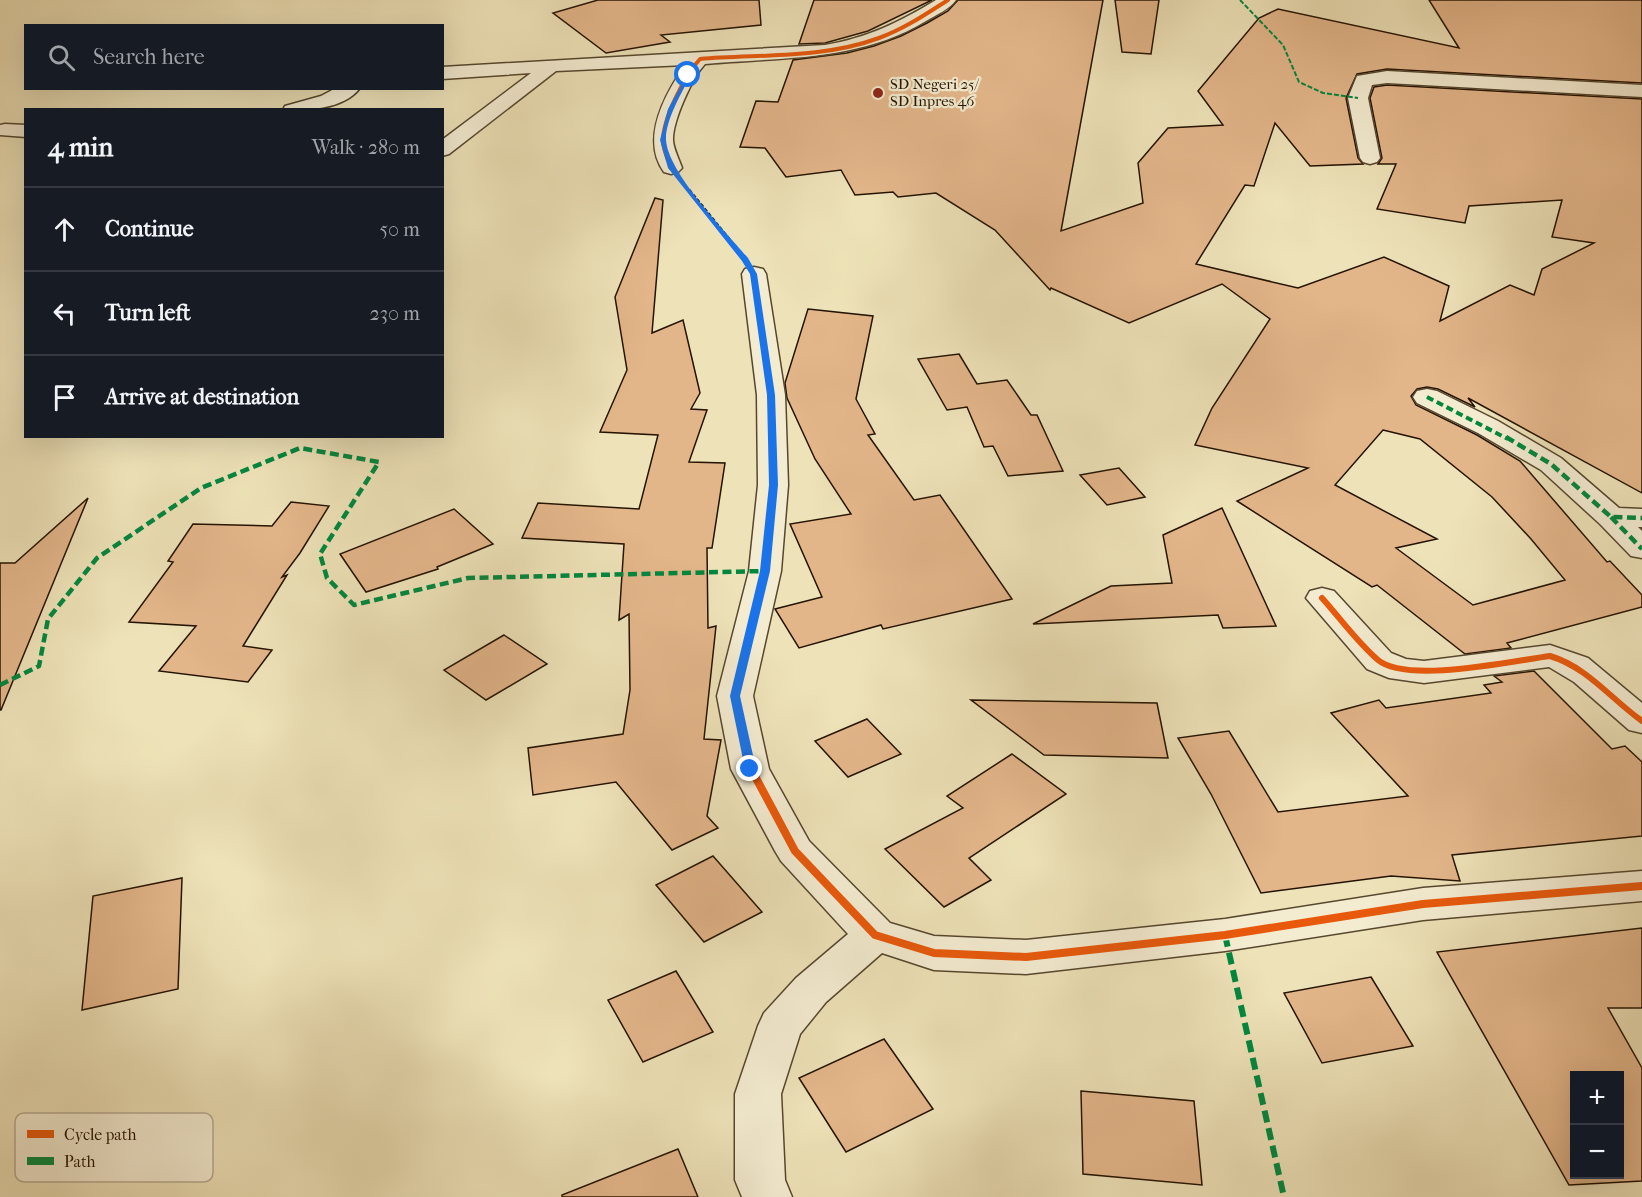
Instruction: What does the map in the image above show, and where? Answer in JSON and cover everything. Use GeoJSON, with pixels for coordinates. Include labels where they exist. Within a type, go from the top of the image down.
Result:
{"type":"FeatureCollection","features":[{"type":"Feature","properties":{"kind":"street"},"geometry":{"type":"LineString","coordinates":[[444,73],[833,50],[867,42],[897,30],[948,0]]}},
{"type":"Feature","properties":{"kind":"street"},"geometry":{"type":"LineString","coordinates":[[672,168],[663,140],[671,109],[692,69],[700,59]]}},
{"type":"Feature","properties":{"kind":"street"},"geometry":{"type":"LineString","coordinates":[[444,148],[550,67]]}},
{"type":"Feature","properties":{"kind":"street"},"geometry":{"type":"LineString","coordinates":[[1370,158],[1358,98],[1364,80],[1387,77],[1642,92]]}},
{"type":"Feature","properties":{"kind":"street"},"geometry":{"type":"LineString","coordinates":[[299,108],[328,100],[347,90]]}},
{"type":"Feature","properties":{"kind":"street"},"geometry":{"type":"LineString","coordinates":[[5,130],[24,131]]}},
{"type":"Feature","properties":{"kind":"street"},"geometry":{"type":"LineString","coordinates":[[754,274],[771,395],[773,485],[765,571],[735,696],[750,769],[795,851],[875,935],[934,953],[1026,957],[1225,935],[1423,904],[1642,886]]}},
{"type":"Feature","properties":{"kind":"street"},"geometry":{"type":"LineString","coordinates":[[1427,397],[1496,431],[1551,464],[1611,517],[1642,549]]}},
{"type":"Feature","properties":{"kind":"street"},"geometry":{"type":"LineString","coordinates":[[1611,517],[1642,519]]}},
{"type":"Feature","properties":{"kind":"street"},"geometry":{"type":"LineString","coordinates":[[1322,598],[1379,661],[1401,670],[1424,672],[1550,656],[1565,659],[1626,711],[1642,721]]}},
{"type":"Feature","properties":{"kind":"street"},"geometry":{"type":"LineString","coordinates":[[767,1197],[760,1180],[758,1094],[780,1026],[811,990],[875,935]]}},
{"type":"Feature","properties":{"kind":"path"},"geometry":{"type":"LineString","coordinates":[[672,168],[746,260],[754,274]]}},
{"type":"Feature","properties":{"kind":"building"},"geometry":{"type":"Polygon","coordinates":[[[598,0],[759,0],[761,25],[661,35],[670,42],[606,53],[553,13],[598,0]]]}},
{"type":"Feature","properties":{"kind":"building"},"geometry":{"type":"Polygon","coordinates":[[[814,0],[932,0],[868,31],[825,43],[799,44],[814,0]]]}},
{"type":"Feature","properties":{"kind":"building"},"geometry":{"type":"Polygon","coordinates":[[[958,0],[1103,0],[1061,231],[1143,203],[1138,163],[1168,128],[1223,125],[1198,91],[1259,18],[1278,9],[1459,48],[1429,0],[1642,0],[1642,83],[1387,69],[1357,74],[1346,98],[1358,158],[1363,164],[1310,166],[1275,123],[1254,186],[1245,185],[1196,264],[1298,288],[1384,257],[1449,286],[1440,321],[1510,285],[1534,295],[1542,269],[1594,243],[1552,237],[1562,200],[1469,206],[1465,223],[1377,209],[1396,164],[1378,164],[1382,158],[1370,98],[1374,87],[1387,85],[1642,99],[1642,493],[1468,398],[1475,407],[1438,389],[1427,387],[1417,389],[1411,396],[1416,405],[1477,435],[1520,461],[1607,562],[1610,561],[1642,595],[1642,607],[1507,643],[1511,648],[1465,654],[1377,585],[1372,587],[1237,501],[1308,468],[1195,445],[1212,408],[1270,319],[1222,284],[1129,323],[1051,288],[1050,290],[995,230],[936,193],[898,197],[893,192],[855,195],[841,170],[786,177],[765,148],[740,147],[756,101],[778,102],[793,60],[847,53],[874,46],[901,36],[948,11],[958,0]],[[1383,430],[1335,485],[1437,539],[1396,548],[1473,605],[1565,580],[1492,497],[1420,439],[1383,430]]]}},
{"type":"Feature","properties":{"kind":"building"},"geometry":{"type":"Polygon","coordinates":[[[1115,0],[1159,0],[1151,54],[1122,52],[1115,0]]]}},
{"type":"Feature","properties":{"kind":"building"},"geometry":{"type":"Polygon","coordinates":[[[655,198],[663,200],[652,333],[683,320],[700,393],[691,409],[707,410],[689,462],[725,463],[712,548],[707,548],[708,628],[716,626],[704,739],[721,740],[707,816],[718,828],[672,850],[616,782],[533,795],[528,748],[623,734],[630,690],[629,614],[619,620],[624,544],[522,538],[538,503],[639,509],[658,435],[600,432],[627,370],[615,297],[655,198]]]}},
{"type":"Feature","properties":{"kind":"building"},"geometry":{"type":"Polygon","coordinates":[[[808,309],[873,316],[856,399],[875,434],[868,435],[914,500],[940,495],[1012,599],[883,629],[881,625],[799,648],[775,609],[822,597],[790,524],[851,514],[815,459],[787,398],[785,383],[808,309]]]}},
{"type":"Feature","properties":{"kind":"building"},"geometry":{"type":"Polygon","coordinates":[[[959,354],[977,384],[1007,380],[1031,415],[1037,415],[1063,471],[1008,476],[993,446],[984,447],[967,407],[947,410],[918,359],[959,354]]]}},
{"type":"Feature","properties":{"kind":"building"},"geometry":{"type":"Polygon","coordinates":[[[1119,468],[1145,497],[1107,505],[1080,475],[1119,468]]]}},
{"type":"Feature","properties":{"kind":"building"},"geometry":{"type":"Polygon","coordinates":[[[88,498],[0,710],[0,563],[15,563],[88,498]]]}},
{"type":"Feature","properties":{"kind":"building"},"geometry":{"type":"Polygon","coordinates":[[[291,502],[329,506],[282,577],[287,575],[243,646],[272,650],[248,682],[159,671],[196,626],[129,622],[173,562],[168,561],[193,524],[272,526],[291,502]]]}},
{"type":"Feature","properties":{"kind":"building"},"geometry":{"type":"Polygon","coordinates":[[[1222,508],[1276,626],[1223,628],[1218,615],[1033,624],[1111,586],[1172,583],[1163,535],[1222,508]]]}},
{"type":"Feature","properties":{"kind":"building"},"geometry":{"type":"Polygon","coordinates":[[[454,509],[493,544],[437,567],[438,569],[366,592],[340,554],[454,509]]]}},
{"type":"Feature","properties":{"kind":"building"},"geometry":{"type":"Polygon","coordinates":[[[504,635],[547,664],[486,700],[444,670],[504,635]]]}},
{"type":"Feature","properties":{"kind":"building"},"geometry":{"type":"Polygon","coordinates":[[[1534,671],[1612,749],[1625,746],[1642,762],[1642,836],[1452,855],[1460,881],[1391,876],[1261,893],[1211,794],[1178,738],[1229,731],[1278,812],[1408,796],[1331,713],[1379,700],[1386,708],[1491,693],[1484,685],[1502,682],[1494,676],[1534,671]]]}},
{"type":"Feature","properties":{"kind":"building"},"geometry":{"type":"Polygon","coordinates":[[[971,700],[1157,703],[1168,758],[1044,755],[971,700]]]}},
{"type":"Feature","properties":{"kind":"building"},"geometry":{"type":"Polygon","coordinates":[[[867,719],[901,754],[848,777],[815,741],[867,719]]]}},
{"type":"Feature","properties":{"kind":"building"},"geometry":{"type":"Polygon","coordinates":[[[1012,754],[1066,794],[969,858],[991,880],[944,907],[885,849],[963,808],[947,796],[1012,754]]]}},
{"type":"Feature","properties":{"kind":"building"},"geometry":{"type":"Polygon","coordinates":[[[713,856],[762,912],[704,942],[656,885],[713,856]]]}},
{"type":"Feature","properties":{"kind":"building"},"geometry":{"type":"Polygon","coordinates":[[[182,878],[178,989],[82,1010],[93,896],[182,878]]]}},
{"type":"Feature","properties":{"kind":"building"},"geometry":{"type":"Polygon","coordinates":[[[1642,928],[1642,1008],[1608,1008],[1642,1068],[1642,1181],[1569,1185],[1437,952],[1642,928]]]}},
{"type":"Feature","properties":{"kind":"building"},"geometry":{"type":"Polygon","coordinates":[[[676,971],[713,1032],[643,1062],[608,1000],[676,971]]]}},
{"type":"Feature","properties":{"kind":"building"},"geometry":{"type":"Polygon","coordinates":[[[1371,977],[1413,1046],[1322,1063],[1284,993],[1371,977]]]}},
{"type":"Feature","properties":{"kind":"building"},"geometry":{"type":"Polygon","coordinates":[[[884,1039],[933,1109],[846,1152],[799,1078],[884,1039]]]}},
{"type":"Feature","properties":{"kind":"building"},"geometry":{"type":"Polygon","coordinates":[[[1081,1091],[1194,1101],[1202,1185],[1083,1174],[1081,1091]]]}},
{"type":"Feature","properties":{"kind":"building"},"geometry":{"type":"Polygon","coordinates":[[[678,1149],[698,1197],[562,1197],[562,1195],[678,1149]]]}},
{"type":"Feature","properties":{"kind":"marked path"},"geometry":{"type":"LineString","coordinates":[[1240,0],[1283,45],[1294,75],[1305,87],[1313,91],[1358,98]]}},
{"type":"Feature","properties":{"kind":"marked path"},"geometry":{"type":"LineString","coordinates":[[1427,397],[1488,427],[1551,464],[1611,517],[1642,518]]}},
{"type":"Feature","properties":{"kind":"marked path"},"geometry":{"type":"LineString","coordinates":[[0,685],[39,666],[48,619],[97,558],[201,488],[300,448],[379,462],[320,554],[327,578],[354,605],[468,578],[765,571]]}},
{"type":"Feature","properties":{"kind":"marked path"},"geometry":{"type":"LineString","coordinates":[[1611,517],[1642,549]]}},
{"type":"Feature","properties":{"kind":"marked path"},"geometry":{"type":"LineString","coordinates":[[1225,935],[1284,1197]]}},
{"type":"Feature","properties":{"kind":"cycle path"},"geometry":{"type":"LineString","coordinates":[[671,168],[663,141],[664,133],[683,85],[700,59],[804,53],[846,47],[888,34],[948,0]]}},
{"type":"Feature","properties":{"kind":"cycle path"},"geometry":{"type":"LineString","coordinates":[[754,274],[771,395],[773,485],[765,571],[735,696],[750,769],[795,851],[875,935],[934,953],[1026,957],[1225,935],[1423,904],[1642,886]]}},
{"type":"Feature","properties":{"kind":"cycle path"},"geometry":{"type":"LineString","coordinates":[[1322,598],[1379,661],[1401,670],[1424,672],[1550,656],[1563,660],[1587,674],[1642,721]]}},
{"type":"Feature","properties":{"kind":"place","name":"SD Negeri 25/ SD Inpres 46"},"geometry":{"type":"Point","coordinates":[878,93]}},
{"type":"Feature","properties":{"kind":"route"},"geometry":{"type":"LineString","coordinates":[[688,75],[671,109],[663,140],[672,168],[746,260],[754,274],[771,395],[773,485],[765,571],[735,696],[750,769]]}}]}
